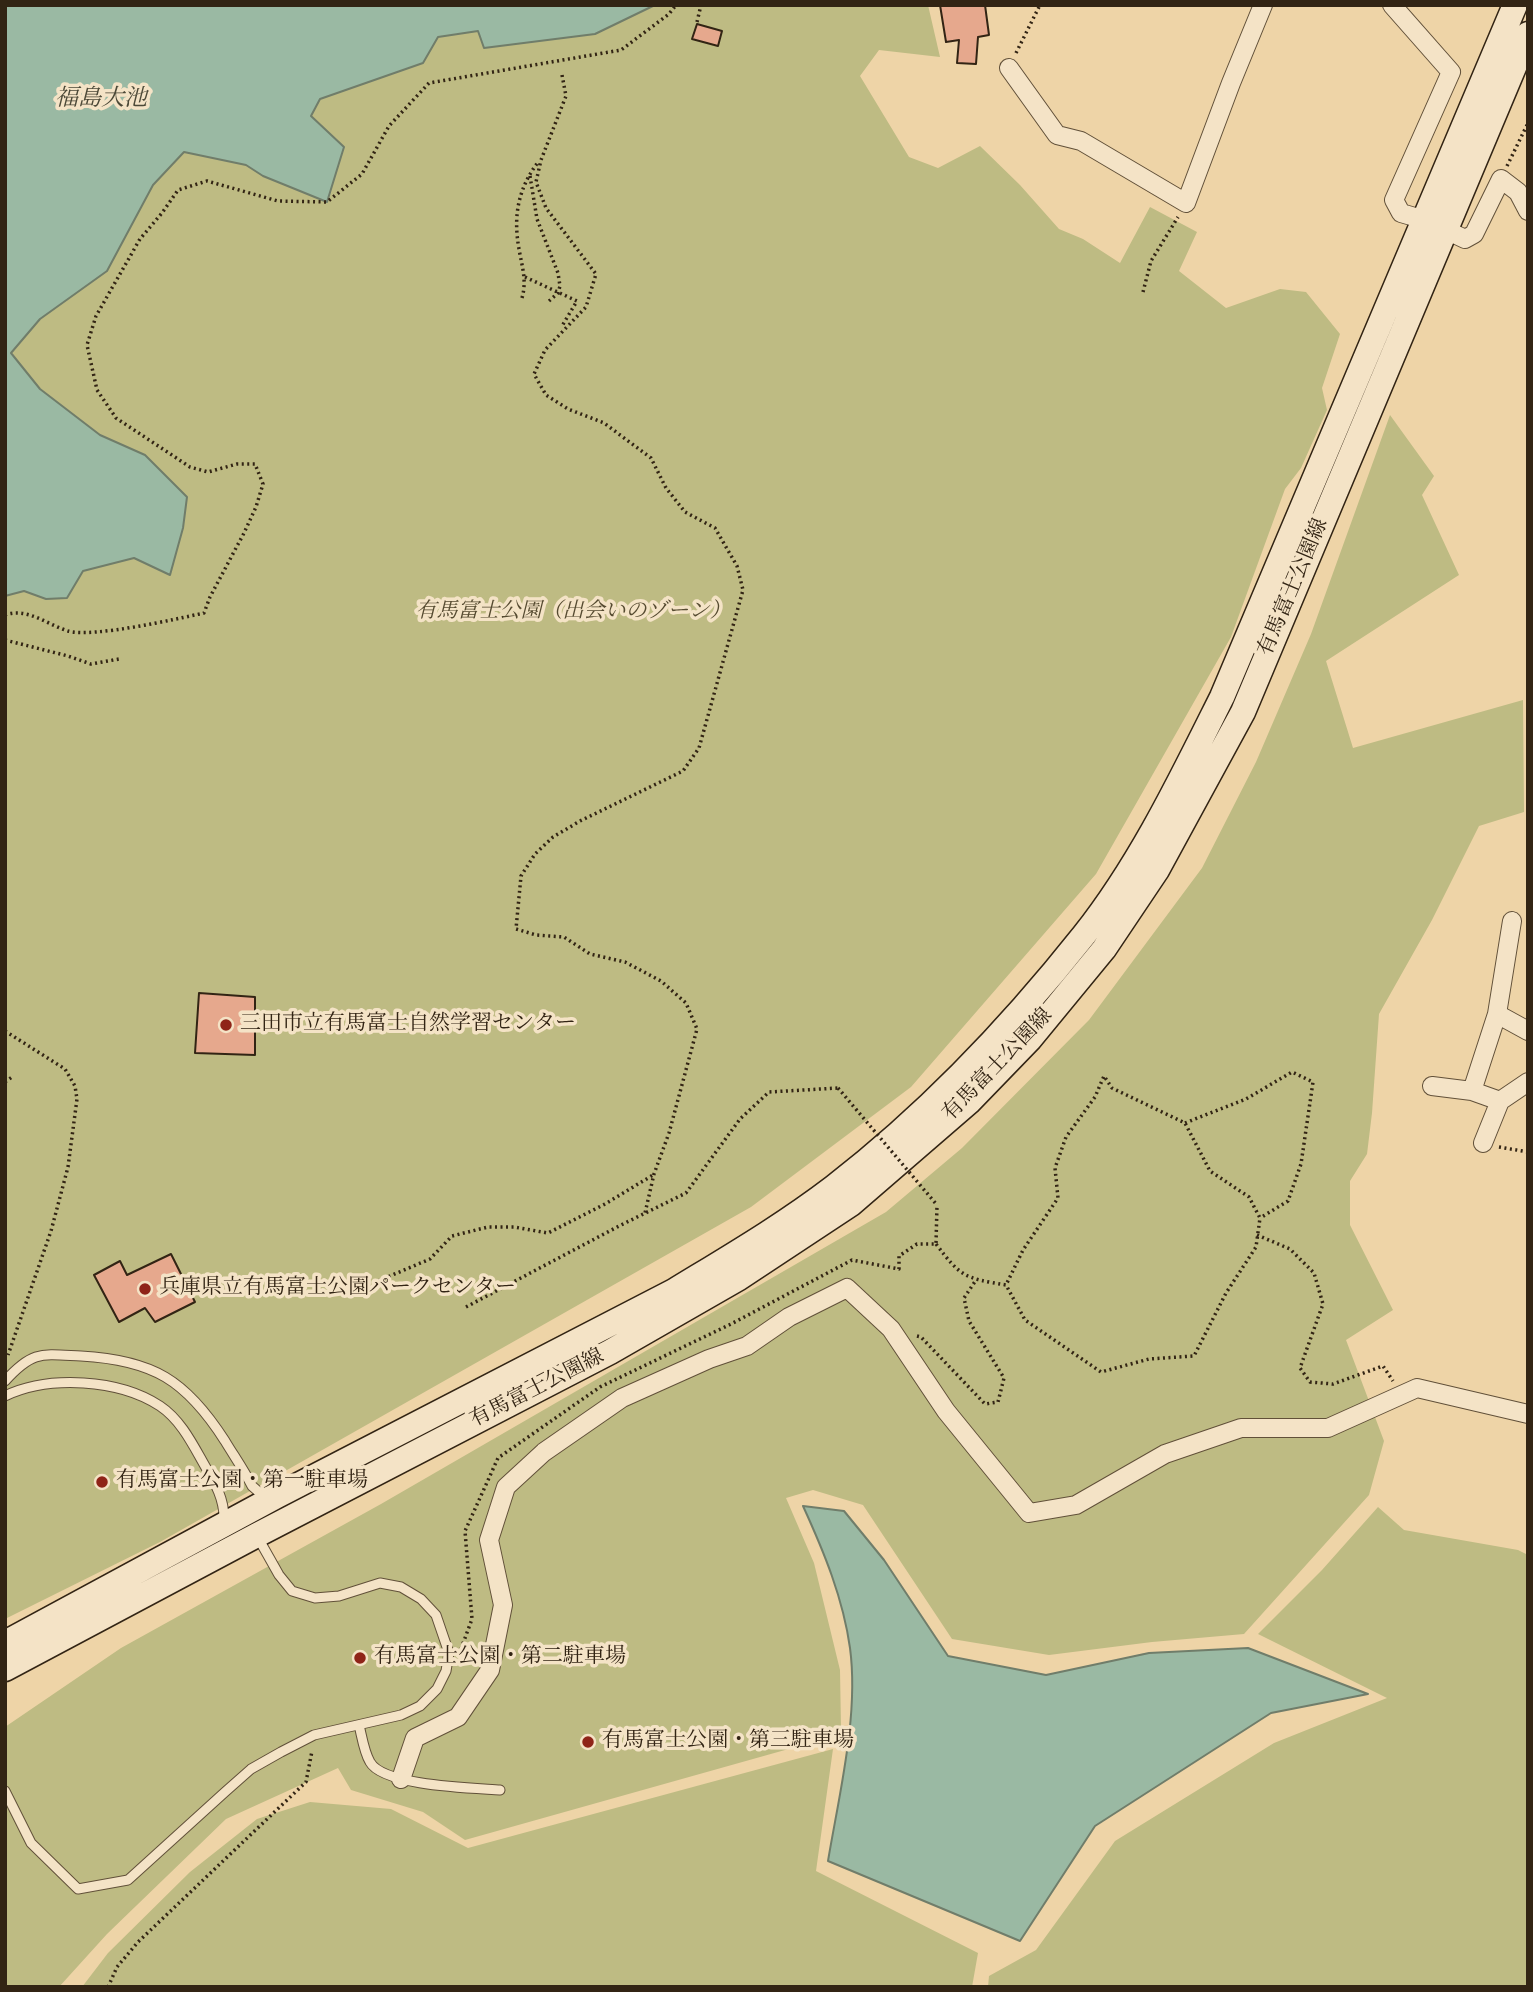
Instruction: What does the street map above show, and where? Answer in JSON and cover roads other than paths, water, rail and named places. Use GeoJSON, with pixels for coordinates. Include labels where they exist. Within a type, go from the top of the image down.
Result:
{"type":"FeatureCollection","features":[{"type":"Feature","properties":{"kind":"main road","name":"有馬富士公園線"},"geometry":{"type":"LineString","coordinates":[[5,1669],[610,1352],[739,1278],[851,1204],[969,1102],[1030,1039],[1104,949],[1157,870],[1243,712],[1435,225],[1515,5]]}},
{"type":"Feature","properties":{"kind":"main road","name":"有馬富士公園線"},"geometry":{"type":"LineString","coordinates":[[5,1643],[277,1496],[674,1291],[776,1228],[834,1186],[895,1135],[953,1081],[1008,1023],[1085,934],[1138,856],[1178,785],[1222,697],[1435,225],[1528,34]]}},
{"type":"Feature","properties":{"kind":"street"},"geometry":{"type":"LineString","coordinates":[[1009,68],[1057,135],[1082,141],[1186,203],[1263,5]]}},
{"type":"Feature","properties":{"kind":"street"},"geometry":{"type":"LineString","coordinates":[[1392,5],[1451,72],[1394,200],[1401,214],[1435,225],[1465,239],[1474,234],[1501,179],[1518,192],[1528,211]]}},
{"type":"Feature","properties":{"kind":"street"},"geometry":{"type":"LineString","coordinates":[[1472,1091],[1497,1014],[1512,922]]}},
{"type":"Feature","properties":{"kind":"street"},"geometry":{"type":"LineString","coordinates":[[1497,1014],[1528,1031]]}},
{"type":"Feature","properties":{"kind":"street"},"geometry":{"type":"LineString","coordinates":[[1483,1143],[1500,1101],[1528,1082]]}},
{"type":"Feature","properties":{"kind":"street"},"geometry":{"type":"LineString","coordinates":[[1432,1086],[1472,1091],[1500,1101]]}},
{"type":"Feature","properties":{"kind":"street"},"geometry":{"type":"LineString","coordinates":[[401,1779],[415,1738],[458,1717],[490,1670],[503,1605],[489,1540],[506,1487],[544,1452],[622,1398],[709,1359],[747,1346],[789,1317],[847,1288],[891,1329],[946,1411],[1029,1513],[1076,1506],[1165,1454],[1241,1428],[1328,1428],[1417,1388],[1528,1414]]}},
{"type":"Feature","properties":{"kind":"lane"},"geometry":{"type":"LineString","coordinates":[[5,1381],[27,1360],[41,1354],[113,1358],[157,1372],[194,1398],[208,1415],[252,1486],[260,1493],[277,1496]]}},
{"type":"Feature","properties":{"kind":"lane"},"geometry":{"type":"LineString","coordinates":[[5,1396],[23,1387],[50,1382],[114,1387],[140,1395],[162,1407],[192,1442],[220,1492],[224,1512],[223,1526]]}},
{"type":"Feature","properties":{"kind":"lane"},"geometry":{"type":"LineString","coordinates":[[5,1791],[31,1843],[78,1889],[128,1880],[251,1769],[314,1735],[401,1715],[420,1706],[437,1689],[446,1671],[449,1653],[436,1615],[421,1599],[401,1587],[380,1583],[339,1596],[315,1598],[292,1591],[279,1576],[257,1535]]}},
{"type":"Feature","properties":{"kind":"lane"},"geometry":{"type":"LineString","coordinates":[[359,1726],[370,1763],[382,1774],[401,1779],[500,1790]]}},
{"type":"Feature","properties":{"kind":"water","name":"福島大池"},"geometry":{"type":"Polygon","coordinates":[[[5,5],[655,5],[595,34],[484,48],[478,31],[438,37],[423,63],[320,99],[311,116],[344,147],[327,202],[263,176],[246,165],[184,152],[153,185],[107,271],[40,319],[11,353],[40,389],[100,435],[145,455],[187,497],[183,528],[170,575],[134,558],[83,571],[67,598],[46,599],[24,591],[5,596],[5,5]]]}},
{"type":"Feature","properties":{"kind":"water"},"geometry":{"type":"Polygon","coordinates":[[[803,1506],[844,1511],[884,1560],[948,1656],[1046,1675],[1149,1653],[1248,1648],[1368,1694],[1271,1713],[1095,1826],[1020,1941],[828,1861],[850,1727],[852,1674],[847,1629],[838,1593],[803,1506]]]}},
{"type":"Feature","properties":{"kind":"place","name":"三田市立有馬富士自然学習センター"},"geometry":{"type":"Point","coordinates":[226,1025]}},
{"type":"Feature","properties":{"kind":"place","name":"兵庫県立有馬富士公園パークセンター"},"geometry":{"type":"Point","coordinates":[145,1289]}},
{"type":"Feature","properties":{"kind":"place","name":"有馬富士公園・第一駐車場"},"geometry":{"type":"Point","coordinates":[102,1482]}},
{"type":"Feature","properties":{"kind":"place","name":"有馬富士公園・第二駐車場"},"geometry":{"type":"Point","coordinates":[360,1658]}},
{"type":"Feature","properties":{"kind":"place","name":"有馬富士公園・第三駐車場"},"geometry":{"type":"Point","coordinates":[588,1742]}},
{"type":"Feature","properties":{"kind":"park label","name":"有馬富士公園（出会いのゾーン）"},"geometry":{"type":"Point","coordinates":[573,613]}}]}
